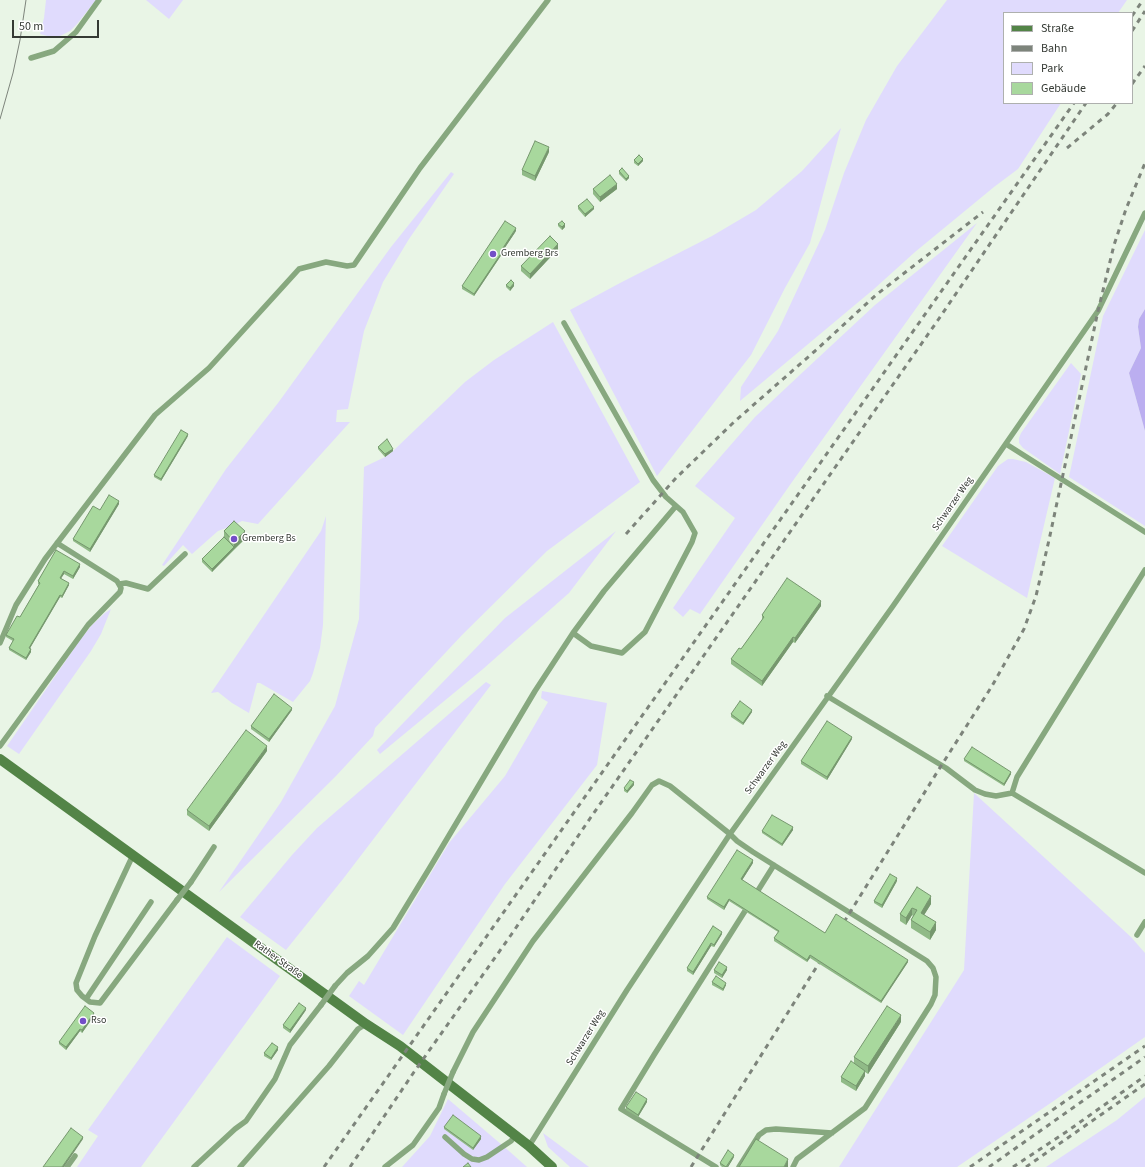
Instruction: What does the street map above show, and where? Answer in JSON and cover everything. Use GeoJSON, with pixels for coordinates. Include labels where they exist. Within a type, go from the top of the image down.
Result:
{"type":"FeatureCollection","features":[{"type":"Feature","properties":{"kind":"street","name":"Rather Straße"},"geometry":{"type":"LineString","coordinates":[[0,759],[366,1024],[431,1069],[529,1146],[552,1167]]}},
{"type":"Feature","properties":{"kind":"lane"},"geometry":{"type":"LineString","coordinates":[[32,58],[54,51],[76,32],[100,0]]}},
{"type":"Feature","properties":{"kind":"lane"},"geometry":{"type":"LineString","coordinates":[[0,643],[16,605],[45,559],[108,478],[154,415],[209,368],[299,269],[326,262],[347,266],[354,265],[420,168],[548,0]]}},
{"type":"Feature","properties":{"kind":"lane","name":"Schwarzer Weg"},"geometry":{"type":"LineString","coordinates":[[529,1146],[627,990],[730,834],[827,696],[893,606],[1098,311],[1145,213]]}},
{"type":"Feature","properties":{"kind":"lane"},"geometry":{"type":"LineString","coordinates":[[564,324],[652,480],[659,489],[683,512],[695,533],[692,542],[645,632],[622,653],[591,646],[573,633]]}},
{"type":"Feature","properties":{"kind":"lane"},"geometry":{"type":"LineString","coordinates":[[1006,444],[1145,532]]}},
{"type":"Feature","properties":{"kind":"lane"},"geometry":{"type":"LineString","coordinates":[[194,1167],[235,1128],[246,1120],[275,1079],[290,1045],[335,986],[347,973],[368,956],[393,928],[430,869],[535,691],[573,633],[604,591],[676,506]]}},
{"type":"Feature","properties":{"kind":"lane"},"geometry":{"type":"LineString","coordinates":[[1,744],[84,630],[120,592],[121,588],[118,581],[57,543]]}},
{"type":"Feature","properties":{"kind":"lane"},"geometry":{"type":"LineString","coordinates":[[119,584],[126,583],[148,589],[185,554]]}},
{"type":"Feature","properties":{"kind":"lane"},"geometry":{"type":"LineString","coordinates":[[1012,793],[1017,777],[1145,570]]}},
{"type":"Feature","properties":{"kind":"lane"},"geometry":{"type":"LineString","coordinates":[[827,696],[946,768],[975,790],[996,796],[1012,793],[1145,873]]}},
{"type":"Feature","properties":{"kind":"lane"},"geometry":{"type":"LineString","coordinates":[[385,1167],[413,1145],[439,1108],[453,1072],[473,1032],[533,941],[652,785],[659,781],[670,786],[737,841],[774,866],[927,961],[933,968],[936,977],[936,991],[931,1004],[865,1108],[798,1159],[793,1167]]}},
{"type":"Feature","properties":{"kind":"lane"},"geometry":{"type":"LineString","coordinates":[[133,855],[95,936],[76,983],[77,990],[90,1002],[100,1003],[191,882],[214,847]]}},
{"type":"Feature","properties":{"kind":"lane"},"geometry":{"type":"LineString","coordinates":[[757,892],[774,866]]}},
{"type":"Feature","properties":{"kind":"lane"},"geometry":{"type":"LineString","coordinates":[[86,999],[151,902]]}},
{"type":"Feature","properties":{"kind":"lane"},"geometry":{"type":"LineString","coordinates":[[716,1167],[621,1109],[745,911]]}},
{"type":"Feature","properties":{"kind":"lane"},"geometry":{"type":"LineString","coordinates":[[1137,935],[1145,922]]}},
{"type":"Feature","properties":{"kind":"lane"},"geometry":{"type":"LineString","coordinates":[[240,1167],[330,1066],[358,1029],[366,1024]]}},
{"type":"Feature","properties":{"kind":"lane"},"geometry":{"type":"LineString","coordinates":[[738,1167],[759,1135],[766,1130],[776,1129],[832,1133]]}},
{"type":"Feature","properties":{"kind":"lane"},"geometry":{"type":"LineString","coordinates":[[445,1137],[464,1154],[472,1159],[479,1160],[487,1157],[511,1141],[515,1136]]}},
{"type":"Feature","properties":{"kind":"lane"},"geometry":{"type":"LineString","coordinates":[[67,1167],[75,1156]]}},
{"type":"Feature","properties":{"kind":"green space"},"geometry":{"type":"Polygon","coordinates":[[[46,0],[96,0],[70,31],[58,37],[51,37],[40,34],[46,0]]]}},
{"type":"Feature","properties":{"kind":"green space"},"geometry":{"type":"Polygon","coordinates":[[[146,0],[183,0],[169,19],[146,0]]]}},
{"type":"Feature","properties":{"kind":"green space"},"geometry":{"type":"Polygon","coordinates":[[[947,0],[1127,0],[1119,12],[1003,12],[1003,104],[1060,104],[1018,169],[915,252],[874,289],[740,401],[741,387],[778,331],[825,230],[844,173],[866,120],[897,66],[947,0]]]}},
{"type":"Feature","properties":{"kind":"green space"},"geometry":{"type":"Polygon","coordinates":[[[841,128],[810,243],[751,355],[657,476],[570,310],[712,236],[756,210],[802,171],[841,128]]]}},
{"type":"Feature","properties":{"kind":"green space"},"geometry":{"type":"Polygon","coordinates":[[[451,172],[454,174],[409,239],[383,282],[364,331],[348,409],[337,410],[336,422],[350,422],[258,524],[242,521],[218,531],[192,554],[183,545],[164,566],[162,565],[226,469],[278,403],[391,247],[451,172]]]}},
{"type":"Feature","properties":{"kind":"green space"},"geometry":{"type":"Polygon","coordinates":[[[977,223],[792,482],[700,614],[690,609],[683,617],[673,608],[735,518],[695,486],[755,417],[804,371],[875,305],[977,223]]]}},
{"type":"Feature","properties":{"kind":"green space"},"geometry":{"type":"Polygon","coordinates":[[[1145,230],[1145,309],[1139,319],[1138,327],[1141,348],[1129,373],[1145,431],[1145,526],[1069,477],[1103,316],[1145,230]]]}},
{"type":"Feature","properties":{"kind":"green space"},"geometry":{"type":"Polygon","coordinates":[[[553,322],[640,482],[547,551],[462,635],[375,728],[373,736],[336,776],[219,892],[281,802],[335,706],[359,619],[364,467],[385,457],[393,451],[465,382],[494,360],[553,322]]]}},
{"type":"Feature","properties":{"kind":"green space"},"geometry":{"type":"Polygon","coordinates":[[[1071,363],[1081,374],[1060,474],[1023,448],[1019,443],[1019,438],[1021,433],[1071,363]]]}},
{"type":"Feature","properties":{"kind":"green space"},"geometry":{"type":"Polygon","coordinates":[[[1008,459],[1026,462],[1055,478],[1027,598],[942,546],[998,466],[1008,459]]]}},
{"type":"Feature","properties":{"kind":"green space"},"geometry":{"type":"Polygon","coordinates":[[[326,516],[323,625],[320,648],[310,681],[293,702],[260,683],[257,683],[249,713],[232,703],[218,692],[211,693],[321,531],[326,516]]]}},
{"type":"Feature","properties":{"kind":"green space"},"geometry":{"type":"Polygon","coordinates":[[[616,531],[569,593],[483,669],[380,754],[377,750],[505,618],[616,531]]]}},
{"type":"Feature","properties":{"kind":"green space"},"geometry":{"type":"Polygon","coordinates":[[[111,609],[101,634],[91,651],[19,754],[7,746],[80,640],[92,625],[111,609]]]}},
{"type":"Feature","properties":{"kind":"green space"},"geometry":{"type":"Polygon","coordinates":[[[486,682],[491,685],[343,879],[286,950],[240,917],[292,855],[317,828],[486,682]]]}},
{"type":"Feature","properties":{"kind":"green space"},"geometry":{"type":"Polygon","coordinates":[[[542,691],[607,703],[597,765],[505,884],[403,1035],[349,996],[359,981],[364,985],[449,843],[505,776],[548,702],[541,698],[542,691]]]}},
{"type":"Feature","properties":{"kind":"green space"},"geometry":{"type":"Polygon","coordinates":[[[974,793],[1131,937],[1145,953],[1145,1037],[957,1167],[839,1167],[964,970],[974,793]]]}},
{"type":"Feature","properties":{"kind":"green space"},"geometry":{"type":"Polygon","coordinates":[[[227,937],[280,976],[141,1167],[77,1167],[98,1136],[88,1130],[227,937]]]}},
{"type":"Feature","properties":{"kind":"green space"},"geometry":{"type":"Polygon","coordinates":[[[1145,1097],[1145,1167],[1046,1167],[1117,1120],[1145,1097]]]}},
{"type":"Feature","properties":{"kind":"green space"},"geometry":{"type":"Polygon","coordinates":[[[448,1099],[527,1167],[402,1167],[430,1136],[448,1099]]]}},
{"type":"Feature","properties":{"kind":"green space"},"geometry":{"type":"Polygon","coordinates":[[[543,1133],[589,1167],[570,1167],[548,1147],[543,1133]]]}},
{"type":"Feature","properties":{"kind":"shaded area"},"geometry":{"type":"Polygon","coordinates":[[[1145,309],[1145,431],[1129,373],[1141,348],[1138,327],[1139,319],[1145,309]]]}},
{"type":"Feature","properties":{"kind":"building"},"geometry":{"type":"Polygon","coordinates":[[[535,141],[549,147],[535,176],[522,170],[535,141]]]}},
{"type":"Feature","properties":{"kind":"building"},"geometry":{"type":"Polygon","coordinates":[[[639,155],[643,159],[638,164],[634,160],[639,155]]]}},
{"type":"Feature","properties":{"kind":"building"},"geometry":{"type":"Polygon","coordinates":[[[622,168],[629,176],[626,179],[619,171],[622,168]]]}},
{"type":"Feature","properties":{"kind":"building"},"geometry":{"type":"Polygon","coordinates":[[[610,175],[617,184],[600,197],[593,189],[610,175]]]}},
{"type":"Feature","properties":{"kind":"building"},"geometry":{"type":"Polygon","coordinates":[[[587,199],[594,207],[585,214],[578,206],[587,199]]]}},
{"type":"Feature","properties":{"kind":"building"},"geometry":{"type":"Polygon","coordinates":[[[505,221],[516,228],[474,294],[462,286],[505,221]]]}},
{"type":"Feature","properties":{"kind":"building"},"geometry":{"type":"Polygon","coordinates":[[[562,221],[565,224],[562,227],[558,224],[562,221]]]}},
{"type":"Feature","properties":{"kind":"building"},"geometry":{"type":"Polygon","coordinates":[[[550,236],[558,244],[530,274],[521,266],[550,236]]]}},
{"type":"Feature","properties":{"kind":"building"},"geometry":{"type":"Polygon","coordinates":[[[511,280],[514,283],[510,288],[506,285],[511,280]]]}},
{"type":"Feature","properties":{"kind":"building"},"geometry":{"type":"Polygon","coordinates":[[[181,430],[188,434],[161,479],[154,475],[181,430]]]}},
{"type":"Feature","properties":{"kind":"building"},"geometry":{"type":"Polygon","coordinates":[[[387,439],[393,449],[385,454],[378,447],[387,439]]]}},
{"type":"Feature","properties":{"kind":"building"},"geometry":{"type":"Polygon","coordinates":[[[109,495],[119,501],[90,549],[73,539],[93,506],[100,510],[109,495]]]}},
{"type":"Feature","properties":{"kind":"building"},"geometry":{"type":"Polygon","coordinates":[[[234,521],[245,531],[234,542],[224,531],[234,521]]]}},
{"type":"Feature","properties":{"kind":"building"},"geometry":{"type":"Polygon","coordinates":[[[224,537],[234,547],[212,569],[202,559],[224,537]]]}},
{"type":"Feature","properties":{"kind":"building"},"geometry":{"type":"Polygon","coordinates":[[[56,550],[80,564],[73,576],[64,571],[60,578],[69,583],[62,596],[60,595],[29,648],[31,649],[26,658],[9,648],[14,639],[6,635],[17,616],[20,617],[40,583],[38,581],[56,550]]]}},
{"type":"Feature","properties":{"kind":"building"},"geometry":{"type":"Polygon","coordinates":[[[787,578],[821,601],[762,681],[731,659],[739,648],[741,649],[764,617],[762,615],[787,578]]]}},
{"type":"Feature","properties":{"kind":"building"},"geometry":{"type":"Polygon","coordinates":[[[274,694],[292,708],[269,739],[251,726],[274,694]]]}},
{"type":"Feature","properties":{"kind":"building"},"geometry":{"type":"Polygon","coordinates":[[[740,701],[752,710],[743,723],[731,714],[740,701]]]}},
{"type":"Feature","properties":{"kind":"building"},"geometry":{"type":"Polygon","coordinates":[[[827,721],[852,737],[827,777],[801,761],[827,721]]]}},
{"type":"Feature","properties":{"kind":"building"},"geometry":{"type":"Polygon","coordinates":[[[246,730],[267,746],[209,826],[187,810],[246,730]]]}},
{"type":"Feature","properties":{"kind":"building"},"geometry":{"type":"Polygon","coordinates":[[[972,747],[1011,772],[1004,784],[964,759],[972,747]]]}},
{"type":"Feature","properties":{"kind":"building"},"geometry":{"type":"Polygon","coordinates":[[[630,780],[634,782],[627,791],[624,788],[630,780]]]}},
{"type":"Feature","properties":{"kind":"building"},"geometry":{"type":"Polygon","coordinates":[[[772,815],[793,827],[782,844],[762,831],[772,815]]]}},
{"type":"Feature","properties":{"kind":"building"},"geometry":{"type":"Polygon","coordinates":[[[737,850],[753,860],[741,879],[825,933],[836,914],[908,960],[881,1001],[810,955],[807,960],[774,938],[779,931],[729,899],[724,907],[707,897],[737,850]]]}},
{"type":"Feature","properties":{"kind":"building"},"geometry":{"type":"Polygon","coordinates":[[[890,874],[897,878],[882,905],[874,901],[890,874]]]}},
{"type":"Feature","properties":{"kind":"building"},"geometry":{"type":"Polygon","coordinates":[[[917,887],[931,896],[921,913],[936,922],[930,932],[911,920],[917,910],[912,908],[906,918],[900,914],[917,887]]]}},
{"type":"Feature","properties":{"kind":"building"},"geometry":{"type":"Polygon","coordinates":[[[713,926],[722,932],[714,945],[711,943],[693,972],[687,968],[713,926]]]}},
{"type":"Feature","properties":{"kind":"building"},"geometry":{"type":"Polygon","coordinates":[[[719,962],[727,967],[722,975],[714,970],[719,962]]]}},
{"type":"Feature","properties":{"kind":"building"},"geometry":{"type":"Polygon","coordinates":[[[716,976],[726,983],[723,989],[712,982],[716,976]]]}},
{"type":"Feature","properties":{"kind":"building"},"geometry":{"type":"Polygon","coordinates":[[[299,1003],[306,1008],[290,1030],[283,1025],[299,1003]]]}},
{"type":"Feature","properties":{"kind":"building"},"geometry":{"type":"Polygon","coordinates":[[[85,1006],[94,1013],[82,1030],[80,1029],[66,1047],[59,1042],[85,1006]]]}},
{"type":"Feature","properties":{"kind":"building"},"geometry":{"type":"Polygon","coordinates":[[[887,1006],[901,1015],[868,1066],[854,1057],[887,1006]]]}},
{"type":"Feature","properties":{"kind":"building"},"geometry":{"type":"Polygon","coordinates":[[[272,1043],[278,1047],[271,1058],[264,1053],[272,1043]]]}},
{"type":"Feature","properties":{"kind":"building"},"geometry":{"type":"Polygon","coordinates":[[[851,1061],[865,1071],[856,1086],[841,1077],[851,1061]]]}},
{"type":"Feature","properties":{"kind":"building"},"geometry":{"type":"Polygon","coordinates":[[[636,1092],[647,1099],[638,1115],[626,1107],[636,1092]]]}},
{"type":"Feature","properties":{"kind":"building"},"geometry":{"type":"Polygon","coordinates":[[[453,1115],[481,1136],[473,1148],[444,1127],[453,1115]]]}},
{"type":"Feature","properties":{"kind":"building"},"geometry":{"type":"Polygon","coordinates":[[[71,1128],[83,1137],[62,1167],[43,1167],[71,1128]]]}},
{"type":"Feature","properties":{"kind":"building"},"geometry":{"type":"Polygon","coordinates":[[[756,1139],[788,1159],[784,1167],[739,1167],[756,1139]]]}},
{"type":"Feature","properties":{"kind":"building"},"geometry":{"type":"Polygon","coordinates":[[[728,1150],[734,1155],[726,1167],[720,1163],[728,1150]]]}},
{"type":"Feature","properties":{"kind":"building"},"geometry":{"type":"Polygon","coordinates":[[[468,1163],[471,1167],[463,1167],[468,1163]]]}},
{"type":"Feature","properties":{"kind":"tram line"},"geometry":{"type":"LineString","coordinates":[[0,119],[13,73],[26,0]]}},
{"type":"Feature","properties":{"kind":"railway"},"geometry":{"type":"LineString","coordinates":[[1133,15],[1143,0]]}},
{"type":"Feature","properties":{"kind":"railway"},"geometry":{"type":"LineString","coordinates":[[1133,29],[1145,11]]}},
{"type":"Feature","properties":{"kind":"railway"},"geometry":{"type":"LineString","coordinates":[[1133,83],[1145,66]]}},
{"type":"Feature","properties":{"kind":"railway"},"geometry":{"type":"LineString","coordinates":[[324,1167],[1073,104]]}},
{"type":"Feature","properties":{"kind":"railway"},"geometry":{"type":"LineString","coordinates":[[350,1167],[591,817],[938,320],[1085,104]]}},
{"type":"Feature","properties":{"kind":"railway"},"geometry":{"type":"LineString","coordinates":[[1067,148],[1108,114],[1116,104]]}},
{"type":"Feature","properties":{"kind":"railway"},"geometry":{"type":"LineString","coordinates":[[844,922],[992,686],[1024,629],[1036,596],[1098,311],[1114,245],[1126,209],[1145,163]]}},
{"type":"Feature","properties":{"kind":"railway"},"geometry":{"type":"LineString","coordinates":[[626,534],[676,478],[734,422],[876,295],[983,212]]}},
{"type":"Feature","properties":{"kind":"railway"},"geometry":{"type":"LineString","coordinates":[[691,1167],[819,963]]}},
{"type":"Feature","properties":{"kind":"railway"},"geometry":{"type":"LineString","coordinates":[[970,1167],[1145,1046]]}},
{"type":"Feature","properties":{"kind":"railway"},"geometry":{"type":"LineString","coordinates":[[989,1167],[1145,1057]]}},
{"type":"Feature","properties":{"kind":"railway"},"geometry":{"type":"LineString","coordinates":[[1013,1167],[1069,1130],[1145,1076]]}},
{"type":"Feature","properties":{"kind":"railway"},"geometry":{"type":"LineString","coordinates":[[1026,1167],[1145,1084]]}},
{"type":"Feature","properties":{"kind":"place","name":"Gremberg Brs"},"geometry":{"type":"Point","coordinates":[493,254]}},
{"type":"Feature","properties":{"kind":"place","name":"Gremberg Bs"},"geometry":{"type":"Point","coordinates":[234,539]}},
{"type":"Feature","properties":{"kind":"place","name":"Rso"},"geometry":{"type":"Point","coordinates":[83,1021]}}]}
